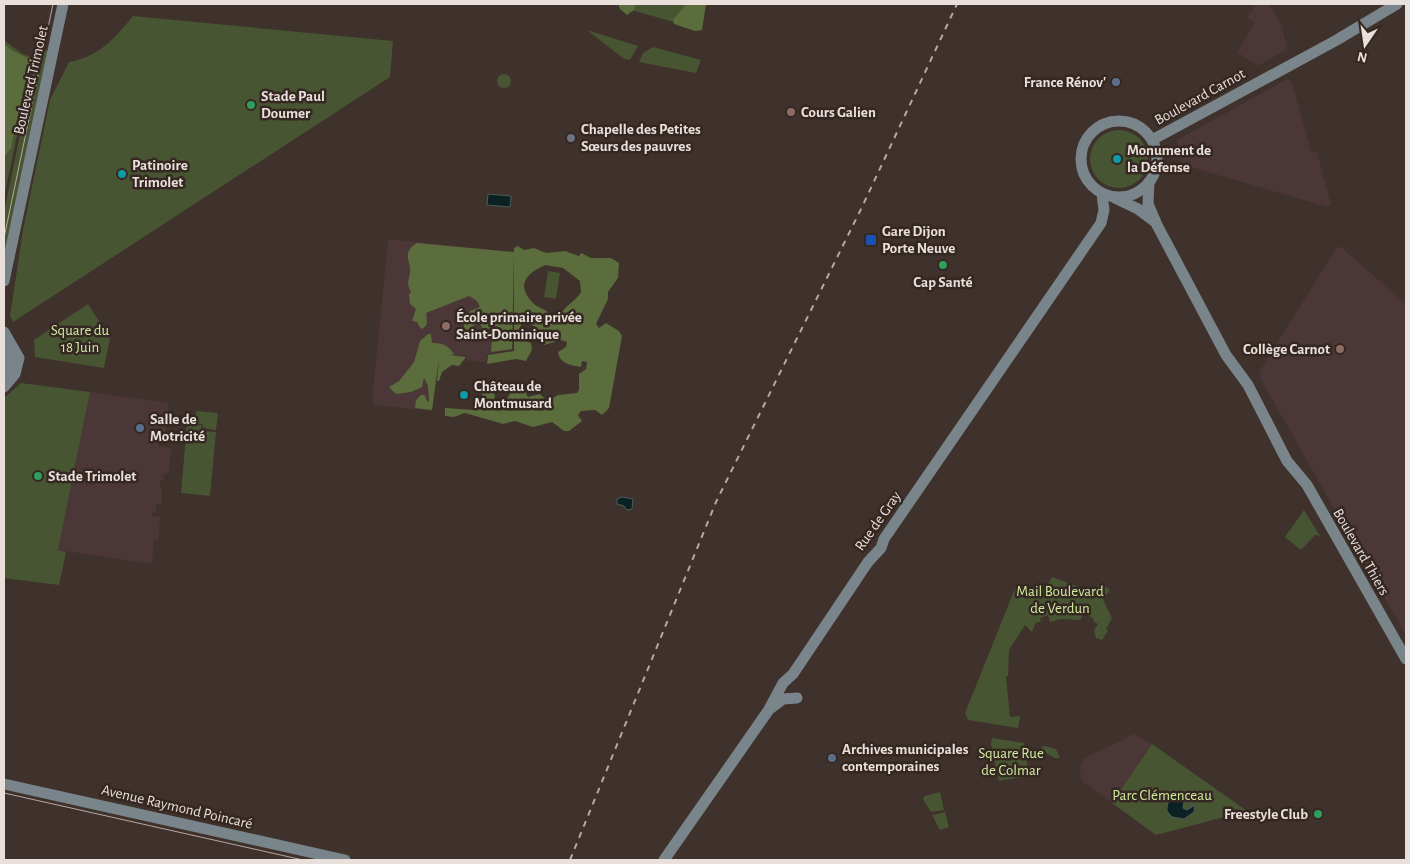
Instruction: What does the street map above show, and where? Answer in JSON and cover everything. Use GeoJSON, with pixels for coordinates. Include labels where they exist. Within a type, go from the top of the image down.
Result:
{"type":"FeatureCollection","features":[{"type":"Feature","properties":{"kind":"main road","name":"Boulevard Trimolet"},"geometry":{"type":"LineString","coordinates":[[4,281],[63,4]]}},
{"type":"Feature","properties":{"kind":"main road","name":"Boulevard Carnot"},"geometry":{"type":"LineString","coordinates":[[1152,140],[1262,80],[1306,49],[1330,36],[1348,32],[1397,4]]}},
{"type":"Feature","properties":{"kind":"main road"},"geometry":{"type":"LineString","coordinates":[[1117,122],[1139,127],[1152,140],[1157,163],[1149,182],[1131,195],[1115,198],[1102,194],[1088,182],[1081,165],[1082,152],[1090,134],[1101,126],[1117,122]]}},
{"type":"Feature","properties":{"kind":"main road","name":"Boulevard Thiers"},"geometry":{"type":"LineString","coordinates":[[1149,182],[1148,204],[1157,224],[1234,366],[1239,369],[1262,411],[1267,426],[1287,461],[1307,486],[1406,659]]}},
{"type":"Feature","properties":{"kind":"main road","name":"Rue de Gray"},"geometry":{"type":"LineString","coordinates":[[664,860],[768,711],[783,684],[793,674],[863,570],[881,548],[884,539],[1031,328],[1101,223],[1104,210],[1102,194]]}},
{"type":"Feature","properties":{"kind":"main road","name":"Boulevard Thiers"},"geometry":{"type":"LineString","coordinates":[[1115,198],[1138,208],[1157,224]]}},
{"type":"Feature","properties":{"kind":"main road"},"geometry":{"type":"LineString","coordinates":[[4,332],[17,355],[18,362],[15,374],[4,387]]}},
{"type":"Feature","properties":{"kind":"main road"},"geometry":{"type":"LineString","coordinates":[[4,374],[7,367],[10,344]]}},
{"type":"Feature","properties":{"kind":"main road"},"geometry":{"type":"LineString","coordinates":[[768,711],[778,701],[797,698],[788,691],[793,674]]}},
{"type":"Feature","properties":{"kind":"main road","name":"Avenue Raymond Poincaré"},"geometry":{"type":"LineString","coordinates":[[4,784],[345,860]]}},
{"type":"Feature","properties":{"kind":"shaded area"},"geometry":{"type":"Polygon","coordinates":[[[1256,4],[1269,4],[1281,24],[1287,47],[1286,50],[1258,66],[1237,52],[1255,22],[1247,18],[1256,4]]]}},
{"type":"Feature","properties":{"kind":"shaded area"},"geometry":{"type":"Polygon","coordinates":[[[1287,79],[1292,82],[1311,152],[1317,152],[1331,204],[1328,207],[1180,164],[1177,140],[1287,79]]]}},
{"type":"Feature","properties":{"kind":"shaded area","name":"École primaire privée Saint-Dominique"},"geometry":{"type":"Polygon","coordinates":[[[388,239],[515,252],[513,350],[487,354],[486,362],[467,361],[467,356],[446,354],[439,359],[432,411],[375,405],[372,401],[388,239]]]}},
{"type":"Feature","properties":{"kind":"shaded area","name":"Collège Carnot"},"geometry":{"type":"Polygon","coordinates":[[[1337,247],[1341,247],[1406,304],[1406,635],[1260,378],[1259,372],[1337,247]]]}},
{"type":"Feature","properties":{"kind":"shaded area"},"geometry":{"type":"Polygon","coordinates":[[[90,392],[169,403],[166,432],[164,432],[163,441],[159,441],[158,446],[171,448],[169,473],[164,474],[163,480],[160,481],[162,504],[156,504],[156,511],[153,511],[152,516],[160,517],[159,539],[154,540],[152,564],[58,550],[90,392]]]}},
{"type":"Feature","properties":{"kind":"shaded area"},"geometry":{"type":"Polygon","coordinates":[[[1134,734],[1152,744],[1112,803],[1082,781],[1080,775],[1081,763],[1085,758],[1134,734]]]}},
{"type":"Feature","properties":{"kind":"green space"},"geometry":{"type":"Polygon","coordinates":[[[618,4],[635,4],[634,10],[627,15],[620,9],[618,4]]]}},
{"type":"Feature","properties":{"kind":"green space"},"geometry":{"type":"Polygon","coordinates":[[[622,4],[701,4],[695,28],[624,8],[622,4]]]}},
{"type":"Feature","properties":{"kind":"green space"},"geometry":{"type":"Polygon","coordinates":[[[686,4],[706,4],[702,30],[695,31],[674,24],[673,20],[686,4]]]}},
{"type":"Feature","properties":{"kind":"green space","name":"Stade Paul Doumer"},"geometry":{"type":"Polygon","coordinates":[[[133,16],[393,41],[390,77],[13,322],[10,316],[23,230],[50,100],[69,62],[98,51],[120,32],[133,16]]]}},
{"type":"Feature","properties":{"kind":"green space"},"geometry":{"type":"Polygon","coordinates":[[[587,30],[638,46],[630,60],[624,59],[587,30]]]}},
{"type":"Feature","properties":{"kind":"green space"},"geometry":{"type":"Polygon","coordinates":[[[4,40],[21,53],[33,58],[4,198],[4,40]]]}},
{"type":"Feature","properties":{"kind":"green space"},"geometry":{"type":"Polygon","coordinates":[[[4,43],[11,50],[30,59],[11,148],[4,157],[4,43]]]}},
{"type":"Feature","properties":{"kind":"green space"},"geometry":{"type":"Polygon","coordinates":[[[653,47],[701,60],[696,73],[639,62],[643,53],[653,47]]]}},
{"type":"Feature","properties":{"kind":"green space"},"geometry":{"type":"Polygon","coordinates":[[[38,48],[48,51],[4,264],[4,212],[38,48]]]}},
{"type":"Feature","properties":{"kind":"green space"},"geometry":{"type":"Polygon","coordinates":[[[501,74],[507,74],[511,81],[507,88],[501,88],[497,84],[497,78],[501,74]]]}},
{"type":"Feature","properties":{"kind":"green space"},"geometry":{"type":"Polygon","coordinates":[[[1119,130],[1130,132],[1143,143],[1148,159],[1146,170],[1135,183],[1119,188],[1108,186],[1095,175],[1090,159],[1092,148],[1103,135],[1119,130]]]}},
{"type":"Feature","properties":{"kind":"green space"},"geometry":{"type":"Polygon","coordinates":[[[417,243],[514,252],[512,349],[491,352],[493,328],[483,329],[479,322],[468,332],[465,332],[463,320],[467,318],[470,311],[480,307],[477,301],[469,296],[426,313],[427,320],[424,328],[421,329],[417,322],[412,321],[416,309],[410,304],[408,254],[409,250],[417,243]]]}},
{"type":"Feature","properties":{"kind":"green space"},"geometry":{"type":"Polygon","coordinates":[[[518,246],[524,250],[534,248],[546,253],[565,251],[579,256],[581,253],[591,258],[611,258],[619,263],[618,278],[608,292],[608,299],[596,324],[599,328],[606,323],[619,331],[622,336],[609,408],[602,415],[595,410],[581,411],[578,415],[582,421],[569,431],[564,431],[552,422],[533,427],[515,421],[503,424],[465,413],[454,417],[445,416],[445,408],[474,410],[483,402],[482,393],[484,389],[494,391],[495,398],[491,403],[495,405],[507,399],[512,390],[525,391],[528,397],[540,394],[547,401],[558,395],[577,393],[579,390],[579,374],[586,369],[587,362],[582,361],[581,367],[564,362],[561,360],[558,352],[566,347],[567,342],[561,340],[544,345],[541,342],[546,332],[525,322],[522,322],[517,338],[531,343],[532,350],[526,361],[516,359],[487,364],[488,355],[514,351],[514,248],[518,246]],[[545,265],[528,276],[524,286],[528,297],[534,304],[554,317],[559,317],[581,292],[580,281],[563,268],[545,265]]]}},
{"type":"Feature","properties":{"kind":"green space"},"geometry":{"type":"Polygon","coordinates":[[[548,271],[560,273],[556,299],[544,297],[548,271]]]}},
{"type":"Feature","properties":{"kind":"green space","name":"Square du 18 Juin"},"geometry":{"type":"Polygon","coordinates":[[[88,304],[110,338],[104,368],[35,357],[34,340],[88,304]]]}},
{"type":"Feature","properties":{"kind":"green space"},"geometry":{"type":"Polygon","coordinates":[[[428,334],[431,334],[432,343],[442,344],[450,348],[454,354],[451,355],[466,357],[459,366],[452,365],[442,372],[439,381],[437,381],[439,359],[432,410],[415,408],[416,400],[421,395],[425,395],[427,402],[429,401],[428,386],[424,378],[422,387],[411,392],[396,394],[389,387],[399,381],[414,362],[420,341],[428,334]]]}},
{"type":"Feature","properties":{"kind":"green space","name":"Stade Trimolet"},"geometry":{"type":"Polygon","coordinates":[[[21,383],[90,392],[58,550],[66,552],[59,585],[4,578],[4,398],[21,383]]]}},
{"type":"Feature","properties":{"kind":"green space"},"geometry":{"type":"Polygon","coordinates":[[[196,411],[218,413],[216,430],[203,428],[203,424],[194,423],[196,411]]]}},
{"type":"Feature","properties":{"kind":"green space"},"geometry":{"type":"Polygon","coordinates":[[[187,424],[202,425],[201,431],[216,432],[210,496],[181,493],[187,424]]]}},
{"type":"Feature","properties":{"kind":"green space"},"geometry":{"type":"Polygon","coordinates":[[[1304,510],[1320,536],[1315,535],[1301,550],[1285,537],[1304,510]]]}},
{"type":"Feature","properties":{"kind":"green space","name":"Mail Boulevard de Verdun"},"geometry":{"type":"Polygon","coordinates":[[[1052,577],[1093,592],[1100,583],[1110,590],[1103,600],[1112,618],[1106,629],[1108,631],[1102,640],[1096,638],[1094,630],[1098,624],[1084,613],[1080,620],[1061,619],[1050,622],[1048,615],[1040,618],[1041,622],[1036,622],[1032,632],[1025,625],[1009,650],[1008,676],[1006,676],[1010,717],[1020,716],[1018,728],[968,720],[965,713],[1016,586],[1036,592],[1046,587],[1052,577]]]}},
{"type":"Feature","properties":{"kind":"green space","name":"Square Rue de Colmar"},"geometry":{"type":"Polygon","coordinates":[[[992,738],[1024,743],[1029,776],[999,781],[991,744],[992,738]]]}},
{"type":"Feature","properties":{"kind":"green space","name":"Parc Clémenceau"},"geometry":{"type":"Polygon","coordinates":[[[1152,744],[1247,811],[1156,835],[1112,803],[1152,744]]]}},
{"type":"Feature","properties":{"kind":"green space"},"geometry":{"type":"Polygon","coordinates":[[[1045,746],[1056,749],[1060,758],[1055,758],[1042,751],[1041,747],[1045,746]]]}},
{"type":"Feature","properties":{"kind":"green space"},"geometry":{"type":"Polygon","coordinates":[[[940,792],[944,810],[931,812],[923,799],[925,796],[940,792]]]}},
{"type":"Feature","properties":{"kind":"green space"},"geometry":{"type":"Polygon","coordinates":[[[945,812],[949,827],[940,830],[932,815],[945,812]]]}},
{"type":"Feature","properties":{"kind":"water"},"geometry":{"type":"Polygon","coordinates":[[[488,194],[511,196],[510,207],[487,205],[488,194]]]}},
{"type":"Feature","properties":{"kind":"water"},"geometry":{"type":"Polygon","coordinates":[[[622,497],[633,499],[632,509],[627,510],[624,506],[617,504],[617,499],[622,497]]]}},
{"type":"Feature","properties":{"kind":"water"},"geometry":{"type":"Polygon","coordinates":[[[1186,795],[1194,802],[1184,802],[1183,808],[1187,810],[1195,805],[1194,812],[1184,819],[1172,817],[1167,811],[1168,803],[1172,798],[1186,795]]]}},
{"type":"Feature","properties":{"kind":"tram line"},"geometry":{"type":"LineString","coordinates":[[4,238],[53,4]]}},
{"type":"Feature","properties":{"kind":"tram line"},"geometry":{"type":"LineString","coordinates":[[4,793],[303,860]]}},
{"type":"Feature","properties":{"kind":"railway"},"geometry":{"type":"LineString","coordinates":[[570,860],[716,502],[862,207],[957,4]]}},
{"type":"Feature","properties":{"kind":"place","name":"France Rénov'"},"geometry":{"type":"Point","coordinates":[1116,82]}},
{"type":"Feature","properties":{"kind":"place","name":"Stade Paul Doumer"},"geometry":{"type":"Point","coordinates":[251,105]}},
{"type":"Feature","properties":{"kind":"place","name":"Cours Galien"},"geometry":{"type":"Point","coordinates":[791,112]}},
{"type":"Feature","properties":{"kind":"place","name":"Chapelle des Petites Sœurs des pauvres"},"geometry":{"type":"Point","coordinates":[571,138]}},
{"type":"Feature","properties":{"kind":"place","name":"Monument de la Défense"},"geometry":{"type":"Point","coordinates":[1117,159]}},
{"type":"Feature","properties":{"kind":"place","name":"Patinoire Trimolet"},"geometry":{"type":"Point","coordinates":[122,174]}},
{"type":"Feature","properties":{"kind":"place","name":"Gare Dijon Porte Neuve"},"geometry":{"type":"Point","coordinates":[871,240]}},
{"type":"Feature","properties":{"kind":"place","name":"Cap Santé"},"geometry":{"type":"Point","coordinates":[943,265]}},
{"type":"Feature","properties":{"kind":"place","name":"École primaire privée Saint-Dominique"},"geometry":{"type":"Point","coordinates":[446,326]}},
{"type":"Feature","properties":{"kind":"place","name":"Collège Carnot"},"geometry":{"type":"Point","coordinates":[1340,349]}},
{"type":"Feature","properties":{"kind":"place","name":"Château de Montmusard"},"geometry":{"type":"Point","coordinates":[464,395]}},
{"type":"Feature","properties":{"kind":"place","name":"Salle de Motricité"},"geometry":{"type":"Point","coordinates":[140,428]}},
{"type":"Feature","properties":{"kind":"place","name":"Stade Trimolet"},"geometry":{"type":"Point","coordinates":[38,476]}},
{"type":"Feature","properties":{"kind":"place","name":"Archives municipales contemporaines"},"geometry":{"type":"Point","coordinates":[832,758]}},
{"type":"Feature","properties":{"kind":"place","name":"Freestyle Club"},"geometry":{"type":"Point","coordinates":[1318,814]}}]}
